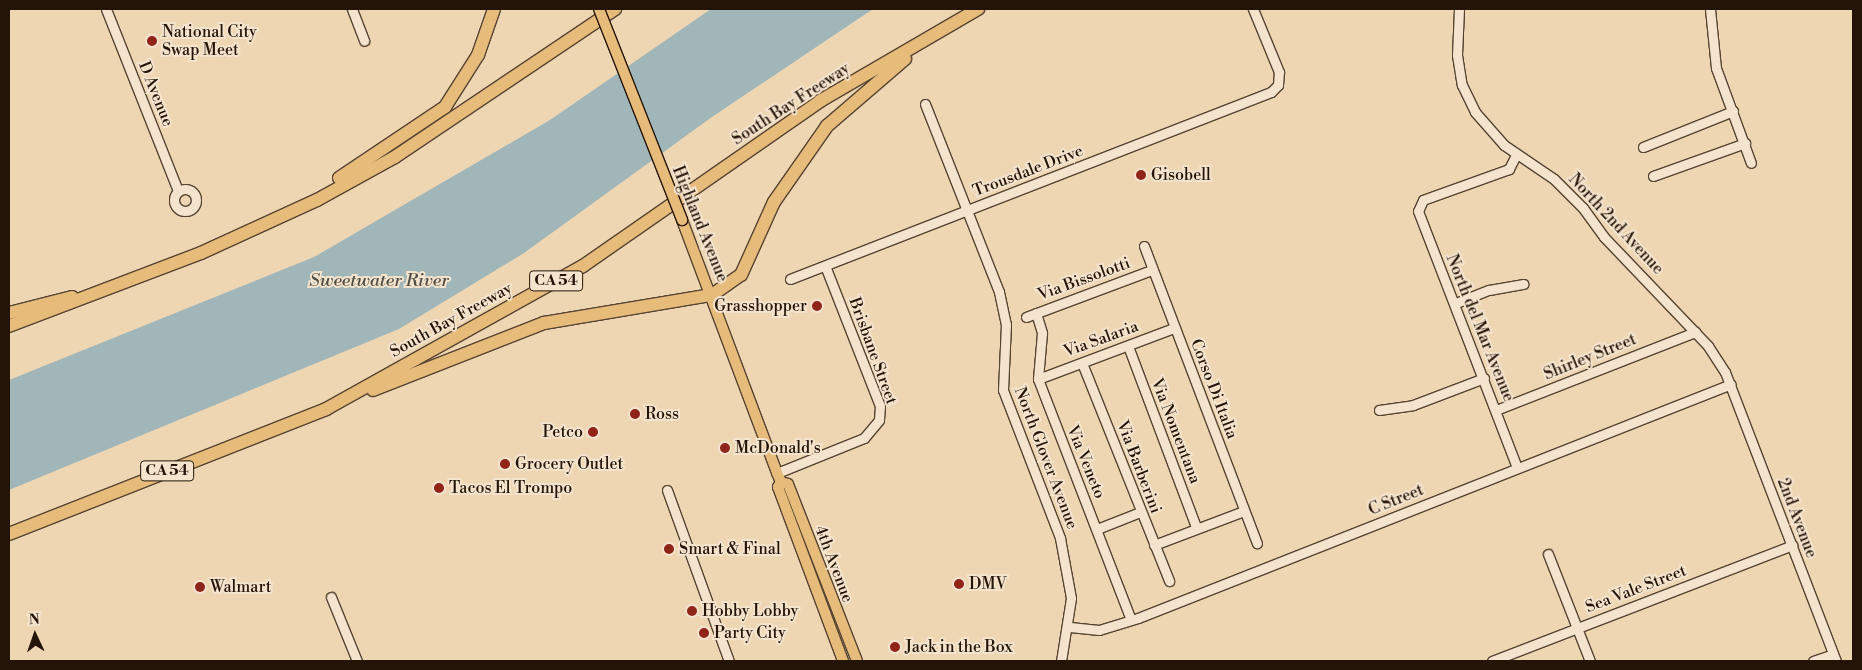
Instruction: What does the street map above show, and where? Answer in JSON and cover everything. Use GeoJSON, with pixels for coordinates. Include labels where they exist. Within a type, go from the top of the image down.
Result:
{"type":"FeatureCollection","features":[{"type":"Feature","properties":{"kind":"highway"},"geometry":{"type":"LineString","coordinates":[[242,235],[377,156],[444,107],[478,55],[494,9]]}},
{"type":"Feature","properties":{"kind":"highway"},"geometry":{"type":"LineString","coordinates":[[9,326],[97,294],[242,235],[395,158],[615,9]]}},
{"type":"Feature","properties":{"kind":"highway","name":"South Bay Freeway"},"geometry":{"type":"LineString","coordinates":[[9,534],[326,409],[583,266],[820,101],[978,9]]}},
{"type":"Feature","properties":{"kind":"highway"},"geometry":{"type":"LineString","coordinates":[[326,409],[544,323],[712,295],[741,274],[774,202],[827,126],[936,34]]}},
{"type":"Feature","properties":{"kind":"highway"},"geometry":{"type":"LineString","coordinates":[[9,313],[54,300],[97,294]]}},
{"type":"Feature","properties":{"kind":"main road","name":"Highland Avenue"},"geometry":{"type":"LineString","coordinates":[[599,9],[771,450]]}},
{"type":"Feature","properties":{"kind":"main road","name":"4th Avenue"},"geometry":{"type":"LineString","coordinates":[[771,450],[779,478],[778,487],[843,661]]}},
{"type":"Feature","properties":{"kind":"main road","name":"4th Avenue"},"geometry":{"type":"LineString","coordinates":[[779,478],[788,484],[858,661]]}},
{"type":"Feature","properties":{"kind":"street","name":"D Avenue"},"geometry":{"type":"LineString","coordinates":[[106,9],[178,191]]}},
{"type":"Feature","properties":{"kind":"street"},"geometry":{"type":"LineString","coordinates":[[352,9],[364,42]]}},
{"type":"Feature","properties":{"kind":"street","name":"Trousdale Drive"},"geometry":{"type":"LineString","coordinates":[[790,279],[969,211],[1276,88],[1279,72],[1254,9]]}},
{"type":"Feature","properties":{"kind":"street","name":"North 2nd Avenue"},"geometry":{"type":"LineString","coordinates":[[1459,9],[1456,33],[1462,84],[1475,112],[1516,155],[1554,179],[1577,202],[1604,237],[1695,332],[1731,384]]}},
{"type":"Feature","properties":{"kind":"street"},"geometry":{"type":"LineString","coordinates":[[1710,9],[1716,68],[1751,163]]}},
{"type":"Feature","properties":{"kind":"street","name":"North Glover Avenue"},"geometry":{"type":"LineString","coordinates":[[925,104],[969,211],[1005,313],[1002,390],[1060,538],[1069,574],[1070,627],[1061,661]]}},
{"type":"Feature","properties":{"kind":"street"},"geometry":{"type":"LineString","coordinates":[[1643,147],[1733,111]]}},
{"type":"Feature","properties":{"kind":"street"},"geometry":{"type":"LineString","coordinates":[[1653,176],[1745,143]]}},
{"type":"Feature","properties":{"kind":"street","name":"North del Mar Avenue"},"geometry":{"type":"LineString","coordinates":[[1516,155],[1509,169],[1423,200],[1418,211],[1456,303],[1518,467]]}},
{"type":"Feature","properties":{"kind":"street","name":"Corso Di Italia"},"geometry":{"type":"LineString","coordinates":[[1144,246],[1257,542]]}},
{"type":"Feature","properties":{"kind":"street","name":"Brisbane Street"},"geometry":{"type":"LineString","coordinates":[[779,478],[864,438],[879,420],[880,406],[825,266]]}},
{"type":"Feature","properties":{"kind":"street","name":"Via Bissolotti"},"geometry":{"type":"LineString","coordinates":[[1026,317],[1152,270]]}},
{"type":"Feature","properties":{"kind":"street"},"geometry":{"type":"LineString","coordinates":[[1456,303],[1488,290],[1523,284]]}},
{"type":"Feature","properties":{"kind":"street","name":"Via Veneto"},"geometry":{"type":"LineString","coordinates":[[1036,313],[1042,333],[1038,379],[1131,620]]}},
{"type":"Feature","properties":{"kind":"street","name":"Via Salaria"},"geometry":{"type":"LineString","coordinates":[[1038,379],[1174,328]]}},
{"type":"Feature","properties":{"kind":"street","name":"Shirley Street"},"geometry":{"type":"LineString","coordinates":[[1496,410],[1695,332]]}},
{"type":"Feature","properties":{"kind":"street","name":"Via Nomentana"},"geometry":{"type":"LineString","coordinates":[[1128,346],[1196,527]]}},
{"type":"Feature","properties":{"kind":"street","name":"Via Barberini"},"geometry":{"type":"LineString","coordinates":[[1082,362],[1169,581]]}},
{"type":"Feature","properties":{"kind":"street"},"geometry":{"type":"LineString","coordinates":[[1379,410],[1413,405],[1484,378]]}},
{"type":"Feature","properties":{"kind":"street","name":"C Street"},"geometry":{"type":"LineString","coordinates":[[1070,627],[1099,630],[1131,620],[1731,384]]}},
{"type":"Feature","properties":{"kind":"street","name":"2nd Avenue"},"geometry":{"type":"LineString","coordinates":[[1731,384],[1835,657]]}},
{"type":"Feature","properties":{"kind":"street"},"geometry":{"type":"LineString","coordinates":[[667,490],[730,661]]}},
{"type":"Feature","properties":{"kind":"street"},"geometry":{"type":"LineString","coordinates":[[1154,545],[1196,527],[1244,511]]}},
{"type":"Feature","properties":{"kind":"street"},"geometry":{"type":"LineString","coordinates":[[1097,529],[1140,512]]}},
{"type":"Feature","properties":{"kind":"street","name":"Sea Vale Street"},"geometry":{"type":"LineString","coordinates":[[1492,661],[1792,546]]}},
{"type":"Feature","properties":{"kind":"street"},"geometry":{"type":"LineString","coordinates":[[1548,554],[1590,661]]}},
{"type":"Feature","properties":{"kind":"street"},"geometry":{"type":"LineString","coordinates":[[331,597],[357,661]]}},
{"type":"Feature","properties":{"kind":"street"},"geometry":{"type":"LineString","coordinates":[[1813,661],[1835,657]]}},
{"type":"Feature","properties":{"kind":"water","name":"Sweetwater River"},"geometry":{"type":"Polygon","coordinates":[[[711,9],[873,9],[712,117],[524,253],[399,329],[9,490],[9,380],[314,257],[550,120],[711,9]]]}},
{"type":"Feature","properties":{"kind":"place","name":"National City Swap Meet"},"geometry":{"type":"Point","coordinates":[152,41]}},
{"type":"Feature","properties":{"kind":"place","name":"Gisobell"},"geometry":{"type":"Point","coordinates":[1141,175]}},
{"type":"Feature","properties":{"kind":"place","name":"Grasshopper"},"geometry":{"type":"Point","coordinates":[817,306]}},
{"type":"Feature","properties":{"kind":"place","name":"Ross"},"geometry":{"type":"Point","coordinates":[635,414]}},
{"type":"Feature","properties":{"kind":"place","name":"Petco"},"geometry":{"type":"Point","coordinates":[593,432]}},
{"type":"Feature","properties":{"kind":"place","name":"McDonald's"},"geometry":{"type":"Point","coordinates":[725,448]}},
{"type":"Feature","properties":{"kind":"place","name":"Grocery Outlet"},"geometry":{"type":"Point","coordinates":[505,464]}},
{"type":"Feature","properties":{"kind":"place","name":"Tacos El Trompo"},"geometry":{"type":"Point","coordinates":[439,488]}},
{"type":"Feature","properties":{"kind":"place","name":"Smart & Final"},"geometry":{"type":"Point","coordinates":[669,549]}},
{"type":"Feature","properties":{"kind":"place","name":"DMV"},"geometry":{"type":"Point","coordinates":[959,584]}},
{"type":"Feature","properties":{"kind":"place","name":"Walmart"},"geometry":{"type":"Point","coordinates":[200,587]}},
{"type":"Feature","properties":{"kind":"place","name":"Hobby Lobby"},"geometry":{"type":"Point","coordinates":[692,611]}},
{"type":"Feature","properties":{"kind":"place","name":"Party City"},"geometry":{"type":"Point","coordinates":[704,633]}},
{"type":"Feature","properties":{"kind":"place","name":"Jack in the Box"},"geometry":{"type":"Point","coordinates":[895,647]}}]}
